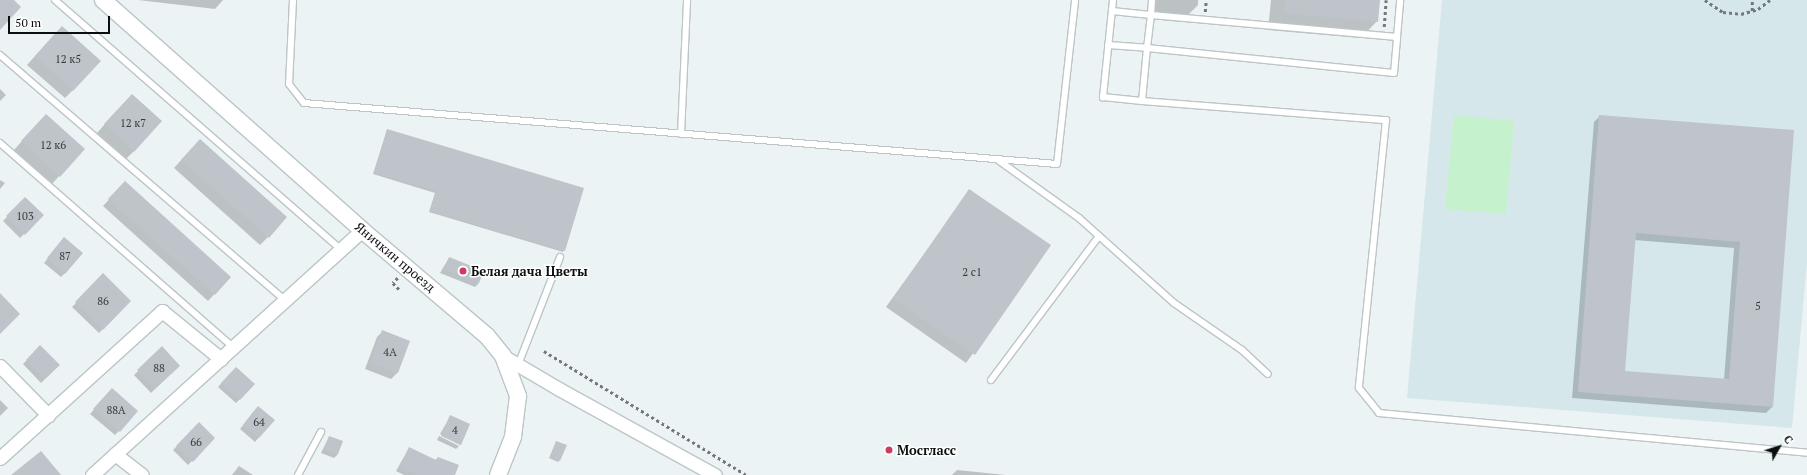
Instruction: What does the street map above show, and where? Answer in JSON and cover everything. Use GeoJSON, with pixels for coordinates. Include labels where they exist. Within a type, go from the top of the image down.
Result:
{"type":"FeatureCollection","features":[{"type":"Feature","properties":{"kind":"street","name":"Яничкин проезд"},"geometry":{"type":"LineString","coordinates":[[103,0],[362,230],[487,336],[503,356],[715,475]]}},
{"type":"Feature","properties":{"kind":"street"},"geometry":{"type":"LineString","coordinates":[[92,475],[342,250],[362,230]]}},
{"type":"Feature","properties":{"kind":"street"},"geometry":{"type":"LineString","coordinates":[[0,458],[162,311],[221,359]]}},
{"type":"Feature","properties":{"kind":"street"},"geometry":{"type":"LineString","coordinates":[[498,475],[513,437],[518,396],[503,356]]}},
{"type":"Feature","properties":{"kind":"street"},"geometry":{"type":"LineString","coordinates":[[0,366],[48,415]]}},
{"type":"Feature","properties":{"kind":"street"},"geometry":{"type":"LineString","coordinates":[[115,454],[142,475]]}},
{"type":"Feature","properties":{"kind":"lane"},"geometry":{"type":"LineString","coordinates":[[55,0],[342,250]]}},
{"type":"Feature","properties":{"kind":"lane"},"geometry":{"type":"LineString","coordinates":[[293,0],[289,84],[304,103],[1057,164],[1075,0]]}},
{"type":"Feature","properties":{"kind":"lane"},"geometry":{"type":"LineString","coordinates":[[681,134],[687,0]]}},
{"type":"Feature","properties":{"kind":"lane"},"geometry":{"type":"LineString","coordinates":[[1113,0],[1103,97],[1386,120],[1359,388],[1379,413],[1807,453]]}},
{"type":"Feature","properties":{"kind":"lane"},"geometry":{"type":"LineString","coordinates":[[1142,101],[1152,0]]}},
{"type":"Feature","properties":{"kind":"lane"},"geometry":{"type":"LineString","coordinates":[[1108,45],[1394,73],[1400,0]]}},
{"type":"Feature","properties":{"kind":"lane"},"geometry":{"type":"LineString","coordinates":[[1112,10],[1151,15],[1397,37]]}},
{"type":"Feature","properties":{"kind":"lane"},"geometry":{"type":"LineString","coordinates":[[0,55],[285,300]]}},
{"type":"Feature","properties":{"kind":"lane"},"geometry":{"type":"LineString","coordinates":[[0,143],[234,347]]}},
{"type":"Feature","properties":{"kind":"lane"},"geometry":{"type":"LineString","coordinates":[[997,159],[1079,218],[1174,303],[1242,350],[1268,374]]}},
{"type":"Feature","properties":{"kind":"lane"},"geometry":{"type":"LineString","coordinates":[[991,380],[1099,236]]}},
{"type":"Feature","properties":{"kind":"lane"},"geometry":{"type":"LineString","coordinates":[[518,365],[560,257]]}},
{"type":"Feature","properties":{"kind":"lane"},"geometry":{"type":"LineString","coordinates":[[298,475],[321,432]]}},
{"type":"Feature","properties":{"kind":"path"},"geometry":{"type":"LineString","coordinates":[[1204,12],[1206,0]]}},
{"type":"Feature","properties":{"kind":"path"},"geometry":{"type":"LineString","coordinates":[[1705,0],[1723,12],[1741,14],[1752,11],[1770,0]]}},
{"type":"Feature","properties":{"kind":"path"},"geometry":{"type":"LineString","coordinates":[[1752,0],[1752,11]]}},
{"type":"Feature","properties":{"kind":"path"},"geometry":{"type":"LineString","coordinates":[[544,352],[746,475]]}},
{"type":"Feature","properties":{"kind":"shaded area"},"geometry":{"type":"Polygon","coordinates":[[[1442,0],[1807,0],[1807,262],[1792,428],[1407,398],[1442,0]]]}},
{"type":"Feature","properties":{"kind":"green space"},"geometry":{"type":"Polygon","coordinates":[[[1454,115],[1514,121],[1506,214],[1445,209],[1454,115]]]}},
{"type":"Feature","properties":{"kind":"building"},"geometry":{"type":"Polygon","coordinates":[[[0,0],[14,0],[21,7],[0,30],[0,0]]]}},
{"type":"Feature","properties":{"kind":"building"},"geometry":{"type":"Polygon","coordinates":[[[1285,0],[1380,0],[1378,22],[1284,13],[1285,0]]]}},
{"type":"Feature","properties":{"kind":"building"},"geometry":{"type":"Polygon","coordinates":[[[62,26],[101,61],[73,91],[35,56],[62,26]]]}},
{"type":"Feature","properties":{"kind":"building"},"geometry":{"type":"Polygon","coordinates":[[[132,94],[162,121],[134,152],[104,124],[132,94]]]}},
{"type":"Feature","properties":{"kind":"building"},"geometry":{"type":"Polygon","coordinates":[[[46,114],[85,149],[60,177],[21,141],[46,114]]]}},
{"type":"Feature","properties":{"kind":"building"},"geometry":{"type":"Polygon","coordinates":[[[1599,115],[1794,130],[1773,407],[1578,392],[1599,115]],[[1636,233],[1625,371],[1729,379],[1740,242],[1636,233]]]}},
{"type":"Feature","properties":{"kind":"building"},"geometry":{"type":"Polygon","coordinates":[[[387,129],[584,188],[565,251],[430,211],[436,191],[374,173],[387,129]]]}},
{"type":"Feature","properties":{"kind":"building"},"geometry":{"type":"Polygon","coordinates":[[[200,139],[287,217],[269,238],[181,160],[200,139]]]}},
{"type":"Feature","properties":{"kind":"building"},"geometry":{"type":"Polygon","coordinates":[[[125,181],[231,277],[215,295],[108,199],[125,181]]]}},
{"type":"Feature","properties":{"kind":"building"},"geometry":{"type":"Polygon","coordinates":[[[969,189],[1051,245],[975,355],[893,299],[969,189]]]}},
{"type":"Feature","properties":{"kind":"building"},"geometry":{"type":"Polygon","coordinates":[[[25,197],[44,215],[25,235],[6,216],[25,197]]]}},
{"type":"Feature","properties":{"kind":"building"},"geometry":{"type":"Polygon","coordinates":[[[64,237],[83,253],[65,274],[47,258],[64,237]]]}},
{"type":"Feature","properties":{"kind":"building"},"geometry":{"type":"Polygon","coordinates":[[[449,257],[484,271],[479,283],[444,269],[449,257]]]}},
{"type":"Feature","properties":{"kind":"building"},"geometry":{"type":"Polygon","coordinates":[[[103,273],[131,301],[103,330],[75,302],[103,273]]]}},
{"type":"Feature","properties":{"kind":"building"},"geometry":{"type":"Polygon","coordinates":[[[0,293],[20,314],[0,334],[0,293]]]}},
{"type":"Feature","properties":{"kind":"building"},"geometry":{"type":"Polygon","coordinates":[[[382,330],[410,341],[398,373],[370,363],[382,330]]]}},
{"type":"Feature","properties":{"kind":"building"},"geometry":{"type":"Polygon","coordinates":[[[40,345],[60,365],[45,379],[26,360],[40,345]]]}},
{"type":"Feature","properties":{"kind":"building"},"geometry":{"type":"Polygon","coordinates":[[[162,346],[180,366],[155,389],[137,370],[162,346]]]}},
{"type":"Feature","properties":{"kind":"building"},"geometry":{"type":"Polygon","coordinates":[[[236,367],[255,384],[240,400],[221,383],[236,367]]]}},
{"type":"Feature","properties":{"kind":"building"},"geometry":{"type":"Polygon","coordinates":[[[112,388],[138,411],[120,432],[93,409],[112,388]]]}},
{"type":"Feature","properties":{"kind":"building"},"geometry":{"type":"Polygon","coordinates":[[[258,406],[275,420],[259,438],[243,425],[258,406]]]}},
{"type":"Feature","properties":{"kind":"building"},"geometry":{"type":"Polygon","coordinates":[[[450,415],[470,424],[461,445],[441,436],[450,415]]]}},
{"type":"Feature","properties":{"kind":"building"},"geometry":{"type":"Polygon","coordinates":[[[199,422],[215,438],[193,462],[176,446],[199,422]]]}},
{"type":"Feature","properties":{"kind":"building"},"geometry":{"type":"Polygon","coordinates":[[[329,436],[343,441],[338,454],[324,449],[329,436]]]}},
{"type":"Feature","properties":{"kind":"building"},"geometry":{"type":"Polygon","coordinates":[[[556,441],[567,445],[560,461],[550,457],[556,441]]]}},
{"type":"Feature","properties":{"kind":"building"},"geometry":{"type":"Polygon","coordinates":[[[409,447],[436,460],[438,457],[459,465],[455,475],[417,475],[400,467],[409,447]]]}},
{"type":"Feature","properties":{"kind":"building"},"geometry":{"type":"Polygon","coordinates":[[[41,451],[61,475],[11,475],[41,451]]]}},
{"type":"Feature","properties":{"kind":"place","name":"Белая дача Цветы"},"geometry":{"type":"Point","coordinates":[463,271]}},
{"type":"Feature","properties":{"kind":"place","name":"Мосгласс"},"geometry":{"type":"Point","coordinates":[889,450]}}]}
